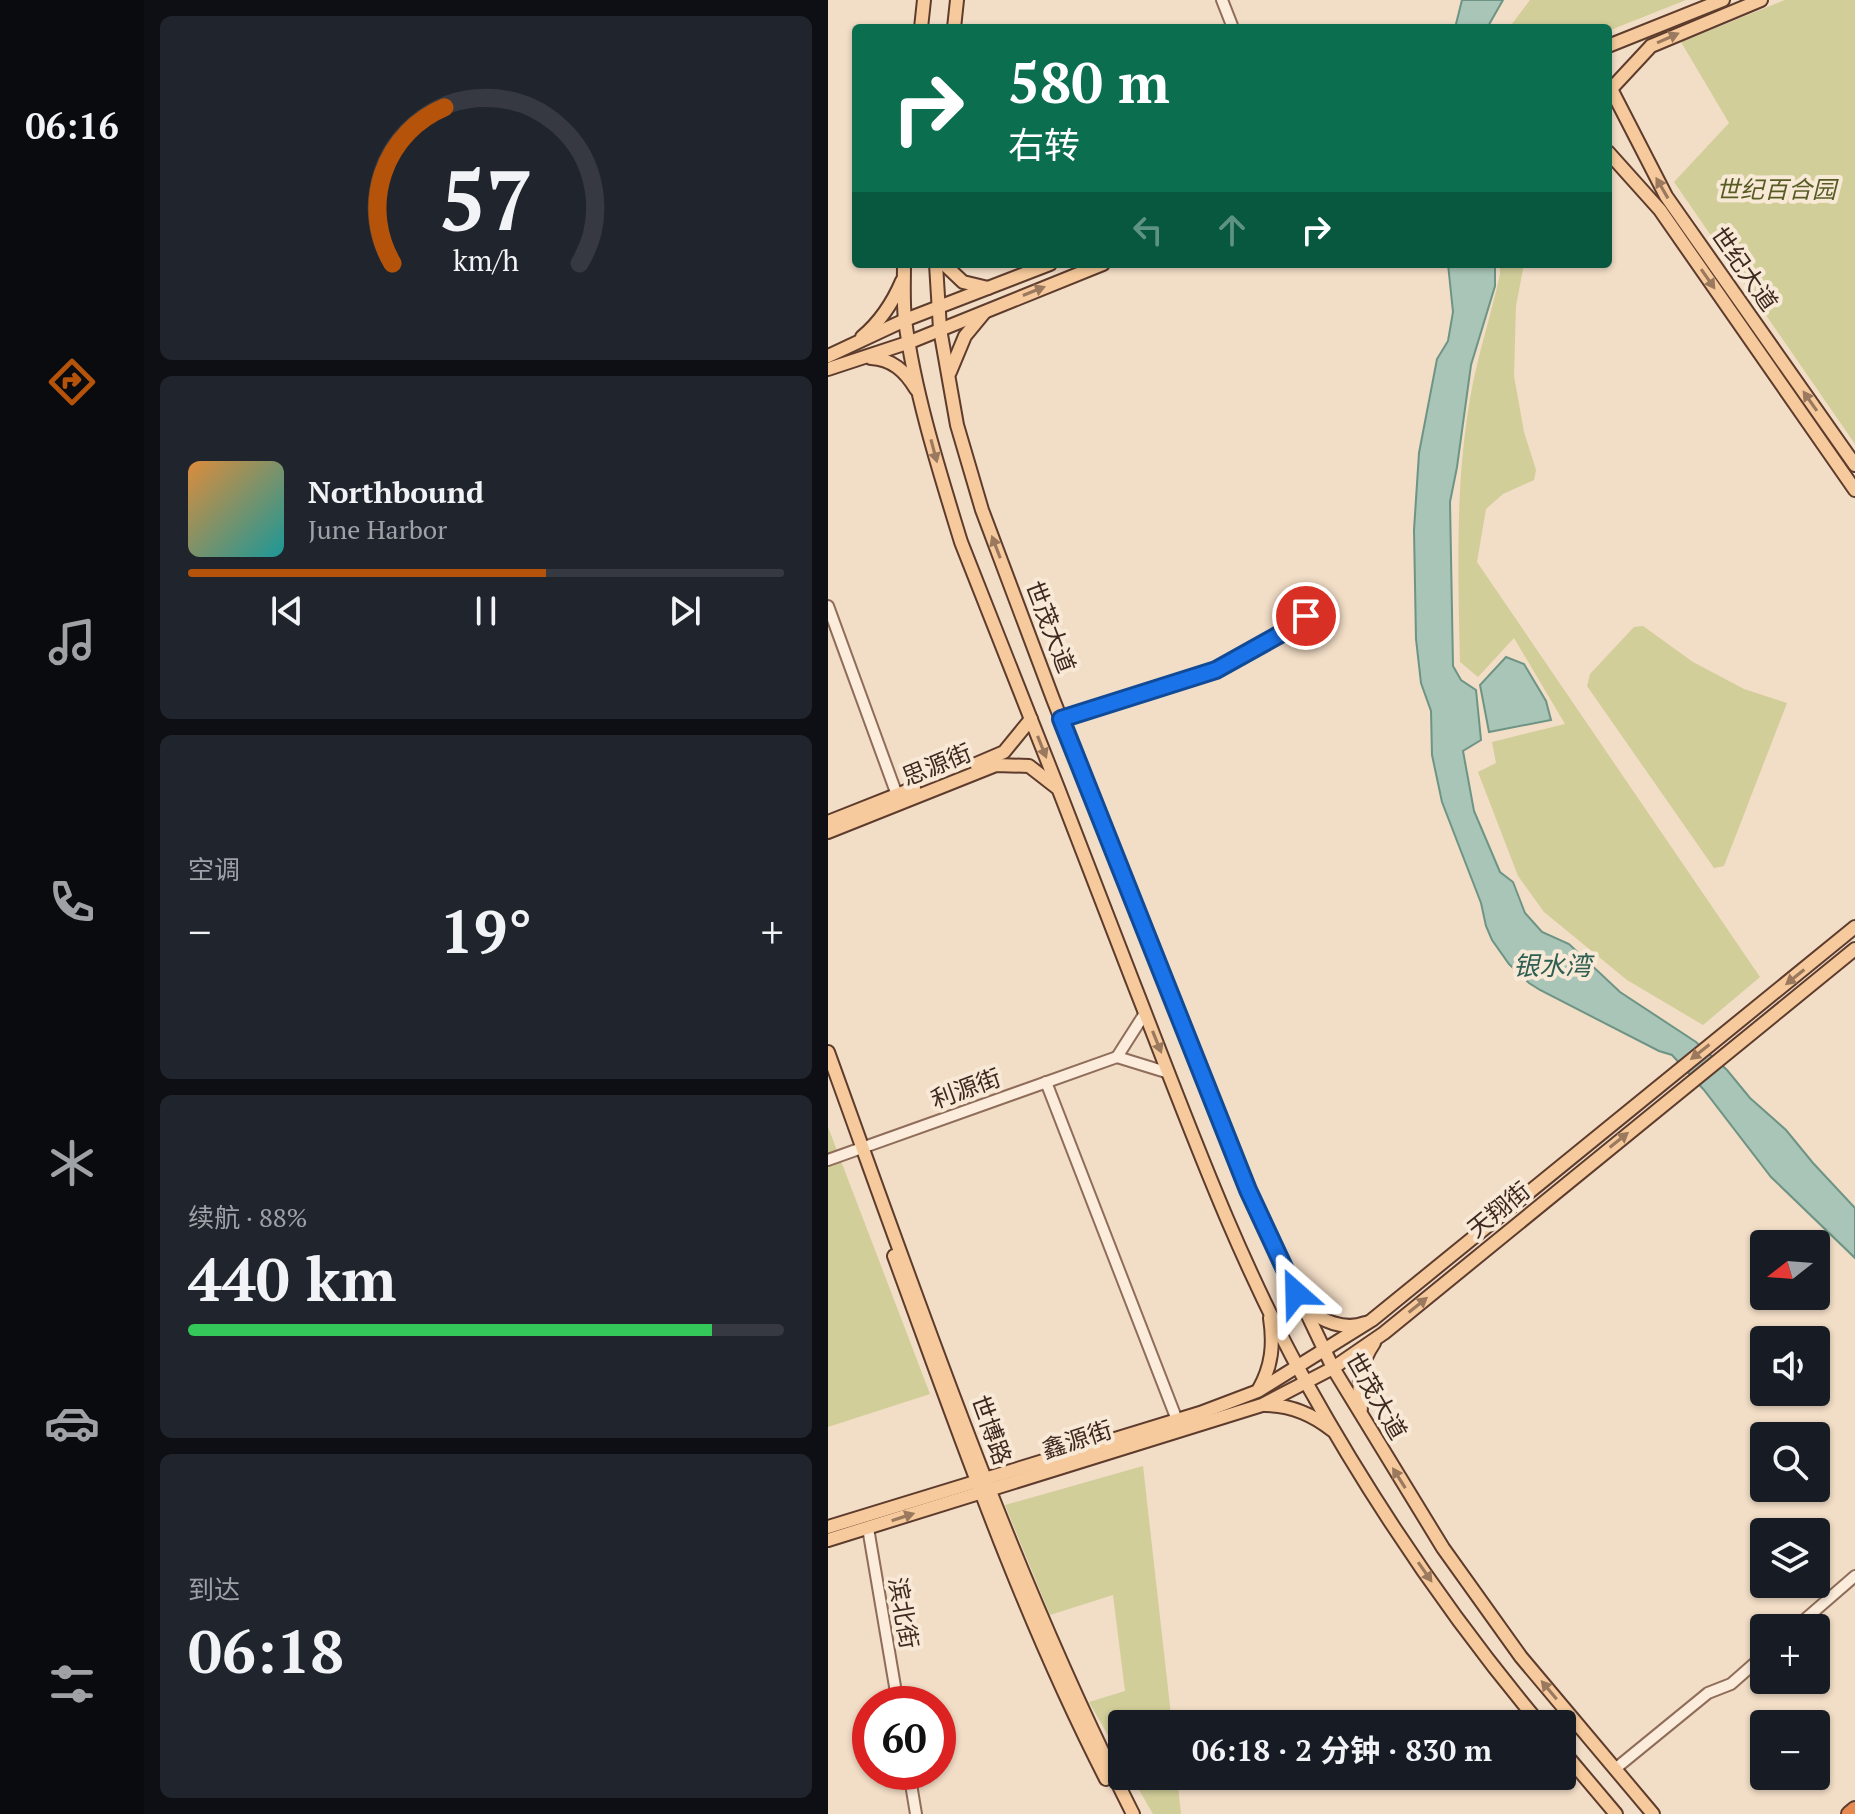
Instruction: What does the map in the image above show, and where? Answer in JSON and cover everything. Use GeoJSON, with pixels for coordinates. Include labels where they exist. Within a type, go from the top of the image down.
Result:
{"type":"FeatureCollection","features":[{"type":"Feature","properties":{"kind":"highway"},"geometry":{"type":"LineString","coordinates":[[1849,1814],[1855,1809]]}},
{"type":"Feature","properties":{"kind":"main road"},"geometry":{"type":"LineString","coordinates":[[921,24],[924,0]]}},
{"type":"Feature","properties":{"kind":"main road"},"geometry":{"type":"LineString","coordinates":[[954,24],[957,0]]}},
{"type":"Feature","properties":{"kind":"main road"},"geometry":{"type":"LineString","coordinates":[[1612,44],[1723,0]]}},
{"type":"Feature","properties":{"kind":"main road"},"geometry":{"type":"LineString","coordinates":[[1612,91],[1651,46],[1761,0]]}},
{"type":"Feature","properties":{"kind":"main road","name":"世纪大道"},"geometry":{"type":"LineString","coordinates":[[1612,99],[1666,196],[1855,465]]}},
{"type":"Feature","properties":{"kind":"main road","name":"世纪大道"},"geometry":{"type":"LineString","coordinates":[[1612,156],[1660,210],[1855,490]]}},
{"type":"Feature","properties":{"kind":"main road","name":"世茂大道"},"geometry":{"type":"LineString","coordinates":[[936,268],[940,329],[957,425],[982,510],[1061,719],[1248,1190],[1333,1368],[1443,1548],[1521,1657],[1653,1814]]}},
{"type":"Feature","properties":{"kind":"main road"},"geometry":{"type":"LineString","coordinates":[[948,268],[963,282],[988,288]]}},
{"type":"Feature","properties":{"kind":"main road"},"geometry":{"type":"LineString","coordinates":[[828,356],[905,320],[1040,268]]}},
{"type":"Feature","properties":{"kind":"main road"},"geometry":{"type":"LineString","coordinates":[[828,369],[910,342],[1093,268]]}},
{"type":"Feature","properties":{"kind":"main road"},"geometry":{"type":"LineString","coordinates":[[904,269],[905,320],[932,448],[961,542],[1225,1214],[1307,1383],[1338,1436],[1419,1565],[1528,1710]]}},
{"type":"Feature","properties":{"kind":"main road"},"geometry":{"type":"LineString","coordinates":[[853,346],[891,304],[904,269]]}},
{"type":"Feature","properties":{"kind":"main road"},"geometry":{"type":"LineString","coordinates":[[949,375],[965,336],[987,310]]}},
{"type":"Feature","properties":{"kind":"main road"},"geometry":{"type":"LineString","coordinates":[[860,359],[881,359],[897,366],[923,402]]}},
{"type":"Feature","properties":{"kind":"main road","name":"思源街"},"geometry":{"type":"LineString","coordinates":[[828,822],[1004,752],[1031,719]]}},
{"type":"Feature","properties":{"kind":"main road","name":"思源街"},"geometry":{"type":"LineString","coordinates":[[828,832],[996,765],[1029,766],[1059,789]]}},
{"type":"Feature","properties":{"kind":"main road","name":"天翔街"},"geometry":{"type":"LineString","coordinates":[[1325,1351],[1372,1320],[1855,927]]}},
{"type":"Feature","properties":{"kind":"main road","name":"天翔街"},"geometry":{"type":"LineString","coordinates":[[1333,1368],[1384,1333],[1855,949]]}},
{"type":"Feature","properties":{"kind":"main road","name":"世博路"},"geometry":{"type":"LineString","coordinates":[[828,1052],[859,1149],[1028,1613],[1091,1750],[1125,1814]]}},
{"type":"Feature","properties":{"kind":"main road","name":"世博路"},"geometry":{"type":"LineString","coordinates":[[828,1076],[859,1149]]}},
{"type":"Feature","properties":{"kind":"main road"},"geometry":{"type":"LineString","coordinates":[[1296,1293],[1306,1309],[1320,1319],[1358,1326],[1372,1320]]}},
{"type":"Feature","properties":{"kind":"main road"},"geometry":{"type":"LineString","coordinates":[[1258,1391],[1272,1353],[1269,1307]]}},
{"type":"Feature","properties":{"kind":"main road"},"geometry":{"type":"LineString","coordinates":[[1369,1430],[1361,1413],[1359,1381],[1369,1351],[1384,1333]]}},
{"type":"Feature","properties":{"kind":"main road","name":"鑫源街"},"geometry":{"type":"LineString","coordinates":[[828,1540],[1258,1391],[1325,1351]]}},
{"type":"Feature","properties":{"kind":"main road","name":"鑫源街"},"geometry":{"type":"LineString","coordinates":[[828,1527],[983,1486],[1262,1405],[1333,1368]]}},
{"type":"Feature","properties":{"kind":"main road"},"geometry":{"type":"LineString","coordinates":[[1262,1405],[1282,1406],[1308,1414],[1338,1436]]}},
{"type":"Feature","properties":{"kind":"main road","name":"世博路"},"geometry":{"type":"LineString","coordinates":[[983,1486],[1084,1717],[1133,1814]]}},
{"type":"Feature","properties":{"kind":"main road"},"geometry":{"type":"LineString","coordinates":[[1576,1767],[1616,1814]]}},
{"type":"Feature","properties":{"kind":"street"},"geometry":{"type":"LineString","coordinates":[[1222,0],[1231,24]]}},
{"type":"Feature","properties":{"kind":"street"},"geometry":{"type":"LineString","coordinates":[[828,606],[897,795]]}},
{"type":"Feature","properties":{"kind":"street"},"geometry":{"type":"LineString","coordinates":[[1061,719],[1216,670],[1284,632],[1306,616]]}},
{"type":"Feature","properties":{"kind":"street"},"geometry":{"type":"LineString","coordinates":[[1145,1013],[1117,1057],[1169,1073]]}},
{"type":"Feature","properties":{"kind":"street","name":"利源街"},"geometry":{"type":"LineString","coordinates":[[828,1160],[1117,1057]]}},
{"type":"Feature","properties":{"kind":"street"},"geometry":{"type":"LineString","coordinates":[[1046,1082],[1177,1420]]}},
{"type":"Feature","properties":{"kind":"street","name":"滨北街"},"geometry":{"type":"LineString","coordinates":[[868,1528],[895,1686]]}},
{"type":"Feature","properties":{"kind":"street"},"geometry":{"type":"LineString","coordinates":[[1811,1614],[1855,1576]]}},
{"type":"Feature","properties":{"kind":"street"},"geometry":{"type":"LineString","coordinates":[[1615,1769],[1708,1693],[1731,1684],[1750,1667]]}},
{"type":"Feature","properties":{"kind":"street"},"geometry":{"type":"LineString","coordinates":[[912,1790],[916,1814]]}},
{"type":"Feature","properties":{"kind":"green space"},"geometry":{"type":"Polygon","coordinates":[[[1530,0],[1686,0],[1612,29],[1612,24],[1512,24],[1530,0]]]}},
{"type":"Feature","properties":{"kind":"green space","name":"世纪百合园"},"geometry":{"type":"Polygon","coordinates":[[[1785,0],[1855,0],[1855,444],[1674,182],[1729,123],[1681,42],[1785,0]]]}},
{"type":"Feature","properties":{"kind":"green space"},"geometry":{"type":"Polygon","coordinates":[[[1500,268],[1523,268],[1516,306],[1514,376],[1524,432],[1536,470],[1534,480],[1503,494],[1486,509],[1477,562],[1760,977],[1703,1025],[1627,980],[1544,912],[1518,876],[1478,772],[1496,763],[1492,742],[1565,724],[1514,638],[1478,677],[1460,662],[1459,530],[1465,432],[1473,383],[1500,268]]]}},
{"type":"Feature","properties":{"kind":"green space"},"geometry":{"type":"Polygon","coordinates":[[[1643,626],[1693,662],[1744,689],[1787,703],[1724,866],[1714,868],[1587,686],[1590,674],[1634,627],[1643,626]]]}},
{"type":"Feature","properties":{"kind":"green space"},"geometry":{"type":"Polygon","coordinates":[[[828,1127],[930,1394],[828,1427],[828,1127]]]}},
{"type":"Feature","properties":{"kind":"green space"},"geometry":{"type":"Polygon","coordinates":[[[1143,1466],[1170,1710],[1108,1710],[1108,1735],[1089,1702],[1125,1691],[1113,1595],[1050,1615],[1005,1505],[1143,1466]]]}},
{"type":"Feature","properties":{"kind":"green space"},"geometry":{"type":"Polygon","coordinates":[[[1139,1790],[1178,1790],[1181,1814],[1153,1814],[1139,1790]]]}},
{"type":"Feature","properties":{"kind":"water"},"geometry":{"type":"Polygon","coordinates":[[[1462,0],[1503,0],[1489,24],[1456,24],[1462,0]]]}},
{"type":"Feature","properties":{"kind":"water","name":"银水湾"},"geometry":{"type":"Polygon","coordinates":[[[1448,268],[1495,268],[1495,286],[1471,365],[1450,502],[1453,666],[1461,680],[1476,690],[1481,740],[1463,751],[1474,811],[1500,872],[1513,882],[1525,913],[1542,932],[1569,944],[1620,992],[1696,1042],[1786,1130],[1855,1208],[1855,1258],[1830,1234],[1830,1230],[1826,1230],[1771,1177],[1704,1090],[1672,1055],[1529,983],[1509,964],[1492,940],[1442,802],[1432,755],[1431,711],[1421,683],[1416,639],[1414,530],[1419,453],[1437,359],[1448,341],[1453,312],[1448,268]]]}},
{"type":"Feature","properties":{"kind":"water"},"geometry":{"type":"Polygon","coordinates":[[[1506,657],[1524,664],[1546,701],[1551,720],[1489,732],[1480,685],[1506,657]]]}},
{"type":"Feature","properties":{"kind":"route"},"geometry":{"type":"LineString","coordinates":[[1296,1293],[1248,1190],[1061,719],[1216,670],[1284,632],[1306,616]]}}]}
